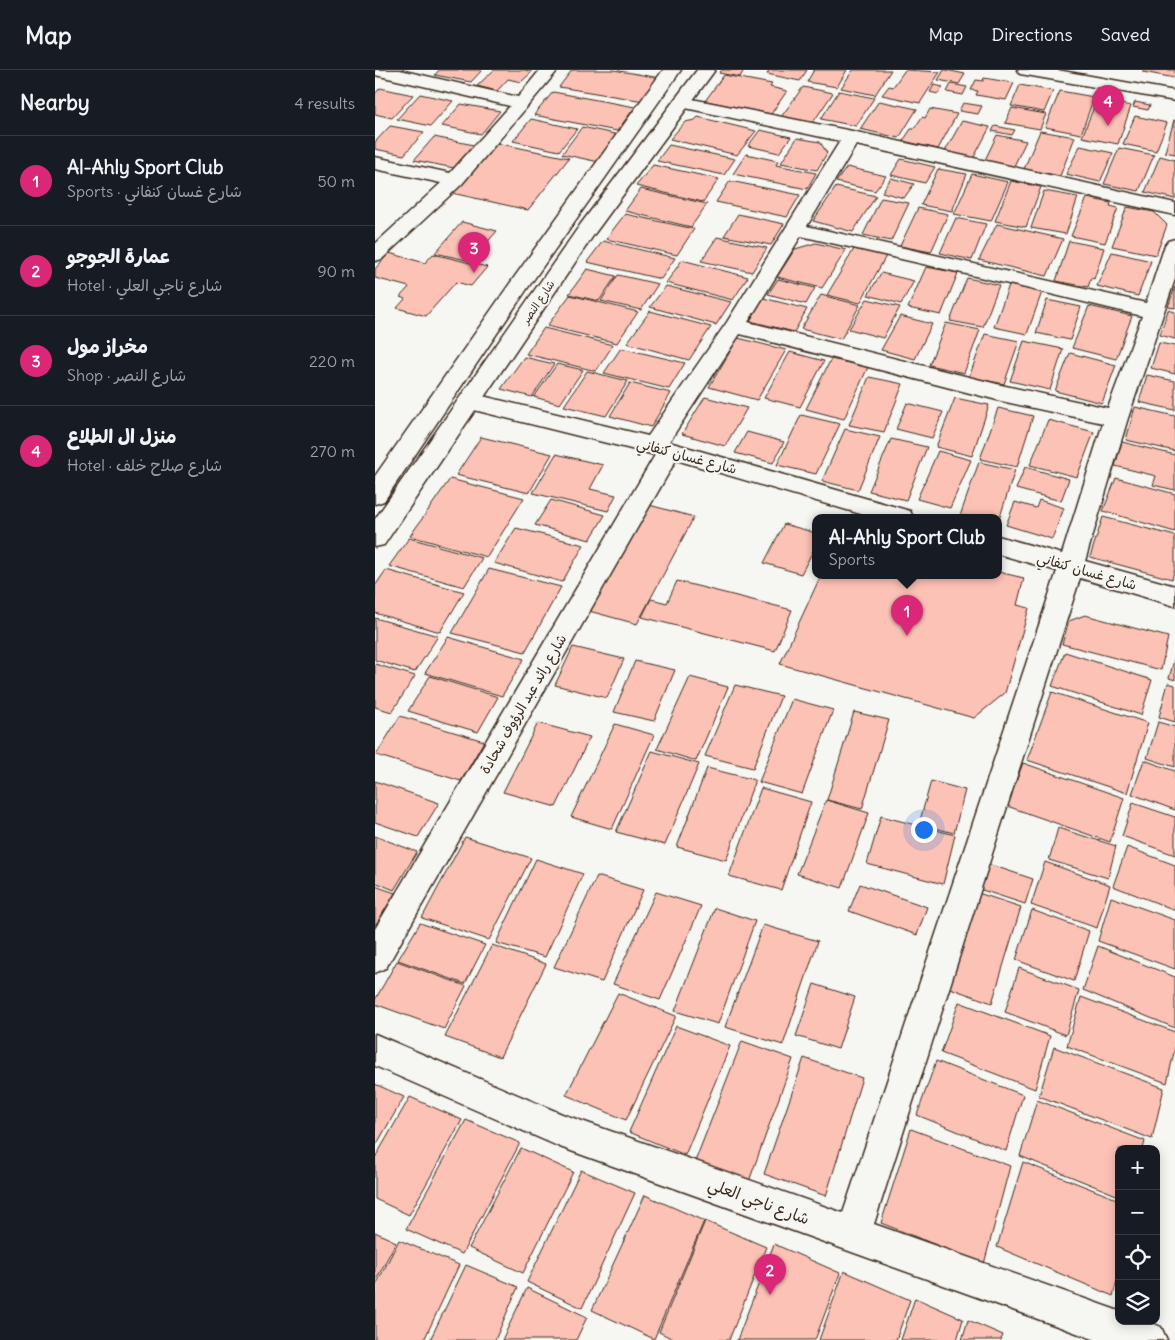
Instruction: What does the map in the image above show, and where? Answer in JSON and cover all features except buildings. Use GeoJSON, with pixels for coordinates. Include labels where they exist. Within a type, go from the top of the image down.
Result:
{"type":"FeatureCollection","features":[{"type":"Feature","properties":{"kind":"street"},"geometry":{"type":"LineString","coordinates":[[376,70],[522,103]]}},
{"type":"Feature","properties":{"kind":"street"},"geometry":{"type":"LineString","coordinates":[[375,254],[455,180],[549,70]]}},
{"type":"Feature","properties":{"kind":"street","name":"شارع النصر"},"geometry":{"type":"LineString","coordinates":[[375,495],[520,284],[673,70]]}},
{"type":"Feature","properties":{"kind":"street","name":"شارع النصر"},"geometry":{"type":"LineString","coordinates":[[375,538],[587,229],[706,70]]}},
{"type":"Feature","properties":{"kind":"street"},"geometry":{"type":"LineString","coordinates":[[1026,70],[1175,96]]}},
{"type":"Feature","properties":{"kind":"street"},"geometry":{"type":"LineString","coordinates":[[1076,70],[1175,86]]}},
{"type":"Feature","properties":{"kind":"street"},"geometry":{"type":"LineString","coordinates":[[682,102],[852,137],[978,167],[1175,209]]}},
{"type":"Feature","properties":{"kind":"street","name":"شارع رائد عبد الرؤوف شحادة"},"geometry":{"type":"LineString","coordinates":[[375,958],[662,448],[852,137]]}},
{"type":"Feature","properties":{"kind":"street"},"geometry":{"type":"LineString","coordinates":[[375,163],[455,180]]}},
{"type":"Feature","properties":{"kind":"street"},"geometry":{"type":"LineString","coordinates":[[795,229],[988,272],[1154,312]]}},
{"type":"Feature","properties":{"kind":"street"},"geometry":{"type":"LineString","coordinates":[[853,1235],[1071,566],[1116,418],[1154,312],[1175,244]]}},
{"type":"Feature","properties":{"kind":"street"},"geometry":{"type":"LineString","coordinates":[[735,326],[1001,393],[1116,418]]}},
{"type":"Feature","properties":{"kind":"street","name":"شارع غسان كنفاني"},"geometry":{"type":"LineString","coordinates":[[470,401],[662,448],[891,514]]}},
{"type":"Feature","properties":{"kind":"street","name":"شارع غسان كنفاني"},"geometry":{"type":"LineString","coordinates":[[1002,546],[1175,596]]}},
{"type":"Feature","properties":{"kind":"street","name":"شارع ناجي العلي"},"geometry":{"type":"LineString","coordinates":[[375,1050],[559,1130],[1148,1340]]}},
{"type":"Feature","properties":{"kind":"place","name":"منزل ال الطلاع"},"geometry":{"type":"Point","coordinates":[1108,126]}},
{"type":"Feature","properties":{"kind":"place","name":"مخراز مول"},"geometry":{"type":"Point","coordinates":[474,273]}},
{"type":"Feature","properties":{"kind":"place","name":"Al-Ahly Sport Club"},"geometry":{"type":"Point","coordinates":[907,636]}},
{"type":"Feature","properties":{"kind":"place","name":"عمارة الجوجو"},"geometry":{"type":"Point","coordinates":[770,1295]}}]}
